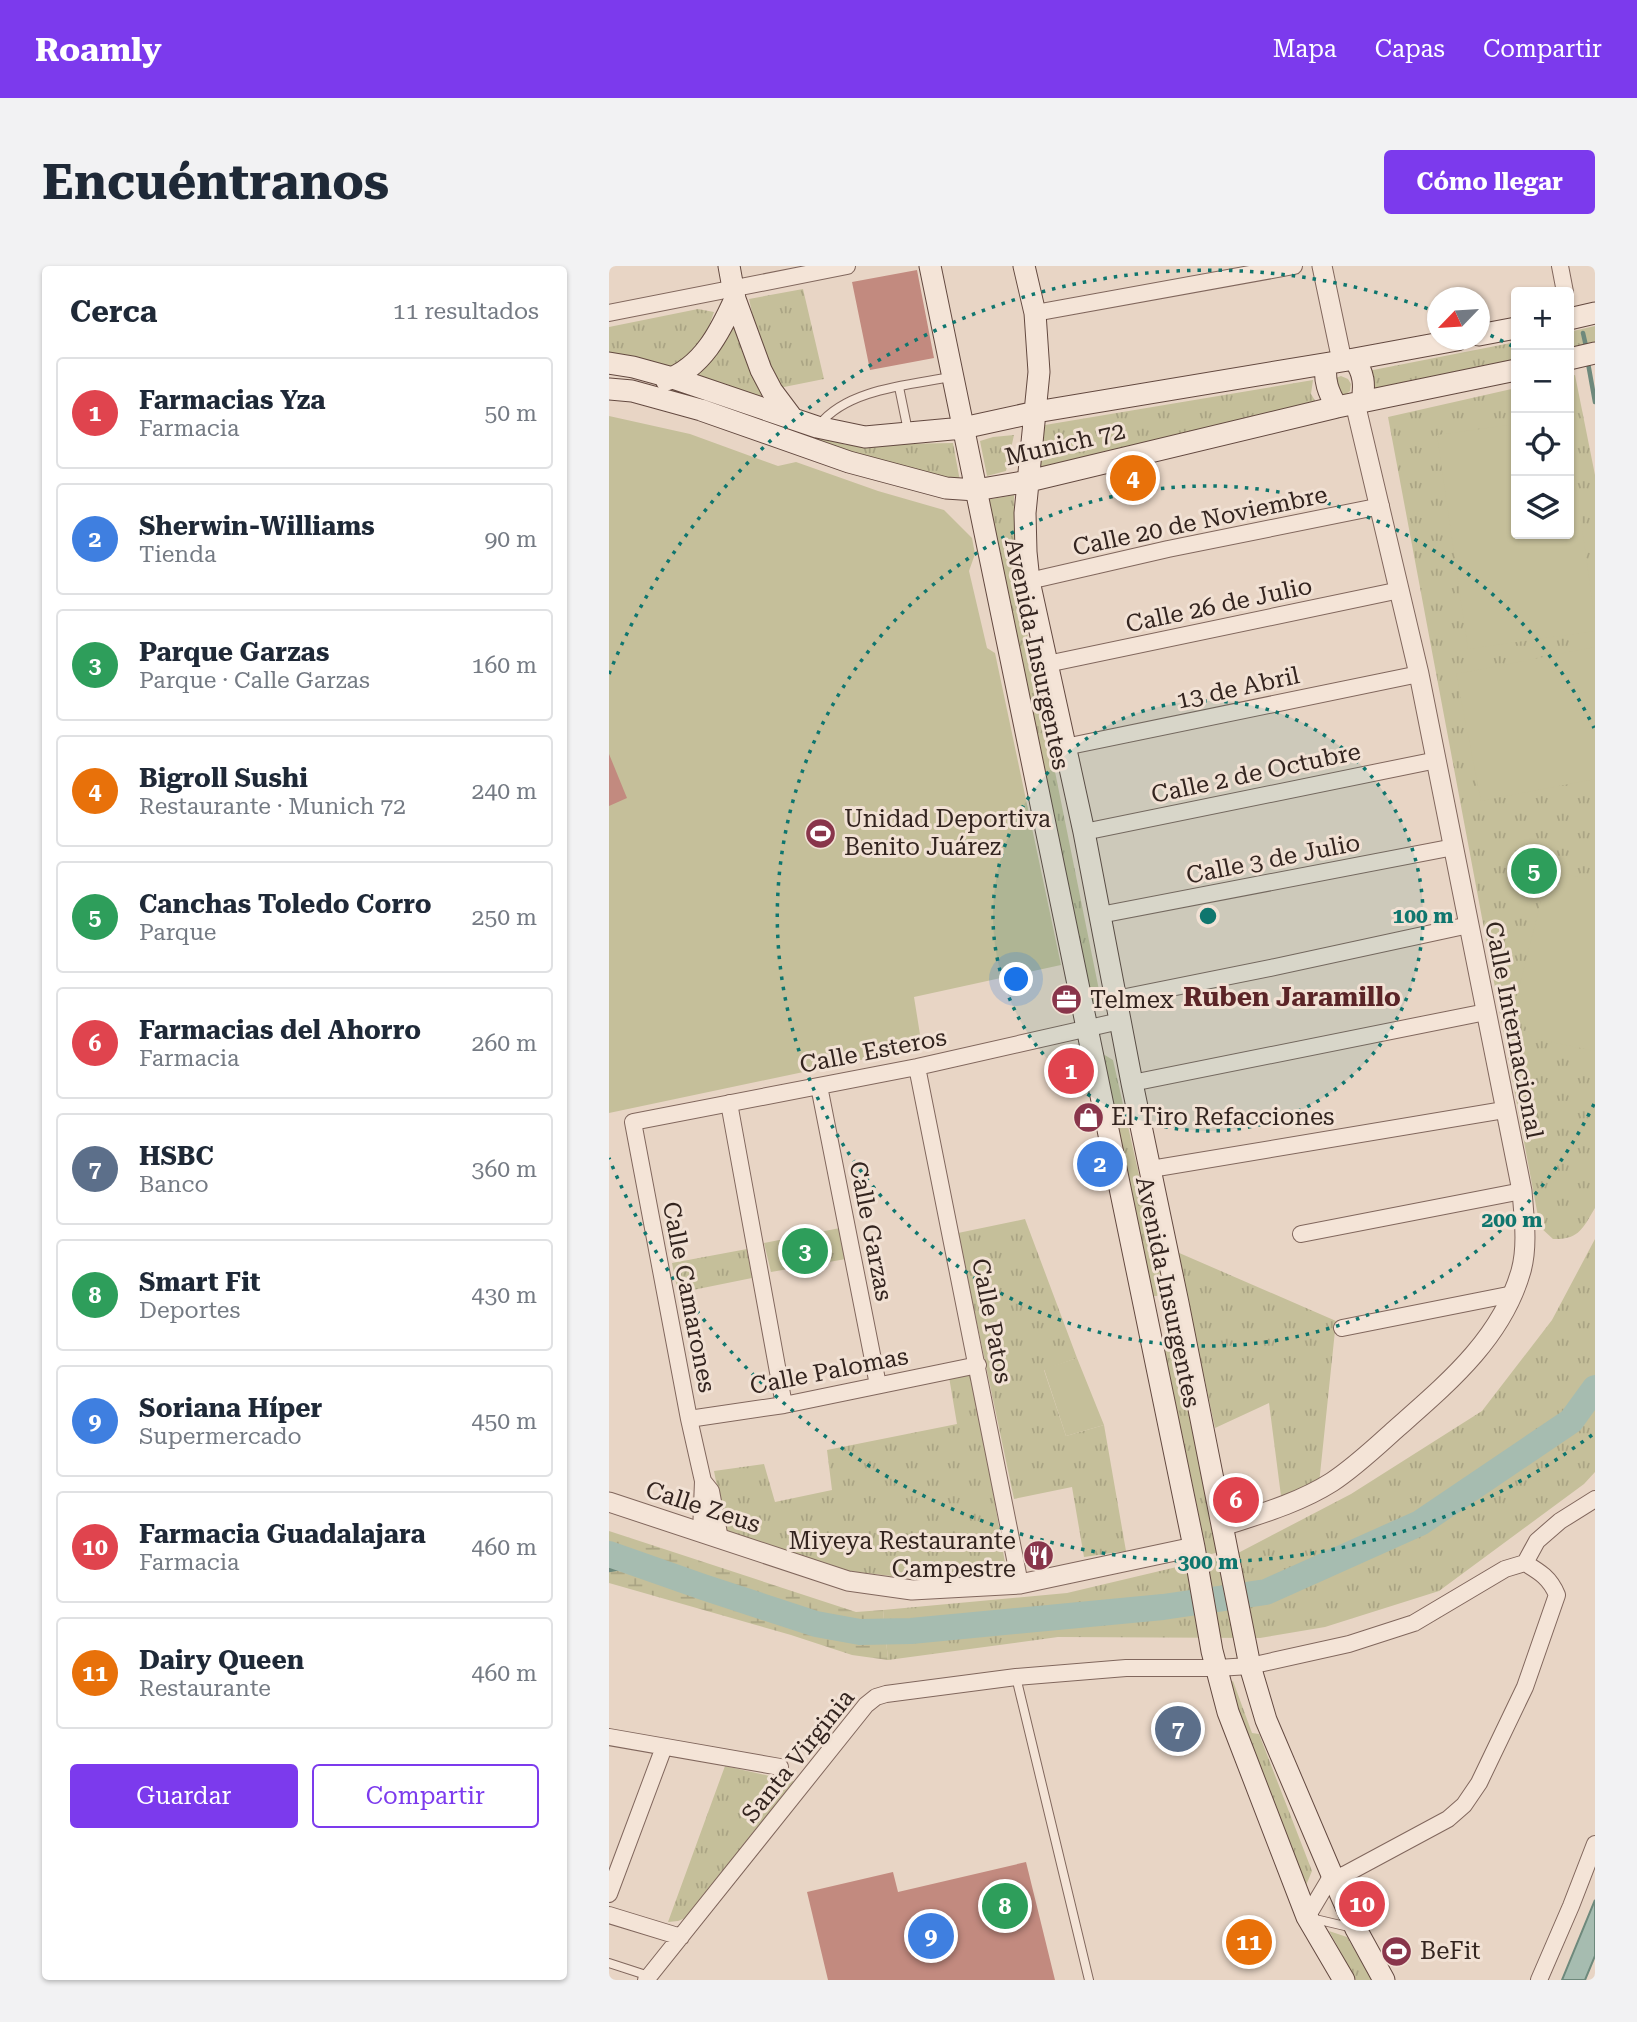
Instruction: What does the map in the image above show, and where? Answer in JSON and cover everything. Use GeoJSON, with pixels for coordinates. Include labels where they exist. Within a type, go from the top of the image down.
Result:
{"type":"FeatureCollection","features":[{"type":"Feature","properties":{"kind":"main road"},"geometry":{"type":"LineString","coordinates":[[729,266],[734,294],[761,370],[793,419]]}},
{"type":"Feature","properties":{"kind":"main road","name":"Avenida Insurgentes"},"geometry":{"type":"LineString","coordinates":[[930,266],[1194,1547],[1214,1660],[1228,1712],[1307,1917],[1344,1980]]}},
{"type":"Feature","properties":{"kind":"main road","name":"Avenida Insurgentes"},"geometry":{"type":"LineString","coordinates":[[1024,266],[1035,313],[1039,372],[1025,529],[1029,581],[1084,832],[1247,1656],[1266,1720],[1356,1929],[1384,1980]]}},
{"type":"Feature","properties":{"kind":"main road"},"geometry":{"type":"LineString","coordinates":[[673,378],[690,368],[705,352],[726,320],[734,294]]}},
{"type":"Feature","properties":{"kind":"main road"},"geometry":{"type":"LineString","coordinates":[[1574,315],[1595,313]]}},
{"type":"Feature","properties":{"kind":"main road"},"geometry":{"type":"LineString","coordinates":[[1490,333],[1511,329]]}},
{"type":"Feature","properties":{"kind":"main road","name":"Munich 72"},"geometry":{"type":"LineString","coordinates":[[609,363],[673,378],[817,427],[865,437],[963,428],[1036,412],[1427,345]]}},
{"type":"Feature","properties":{"kind":"main road"},"geometry":{"type":"LineString","coordinates":[[1574,358],[1595,353]]}},
{"type":"Feature","properties":{"kind":"main road"},"geometry":{"type":"LineString","coordinates":[[1341,361],[1359,367],[1364,379],[1365,389],[1352,404],[1326,386],[1324,376],[1341,361]]}},
{"type":"Feature","properties":{"kind":"main road","name":"Munich 72"},"geometry":{"type":"LineString","coordinates":[[609,388],[632,391],[713,414],[849,462],[946,488],[976,490],[1029,481],[1352,404],[1511,371]]}},
{"type":"Feature","properties":{"kind":"main road","name":"Munich 72"},"geometry":{"type":"LineString","coordinates":[[632,391],[673,378]]}},
{"type":"Feature","properties":{"kind":"main road"},"geometry":{"type":"LineString","coordinates":[[1145,1310],[1178,1303]]}},
{"type":"Feature","properties":{"kind":"street"},"geometry":{"type":"LineString","coordinates":[[609,313],[734,294],[846,266]]}},
{"type":"Feature","properties":{"kind":"street"},"geometry":{"type":"LineString","coordinates":[[1035,313],[1294,266]]}},
{"type":"Feature","properties":{"kind":"street"},"geometry":{"type":"LineString","coordinates":[[1322,266],[1341,361]]}},
{"type":"Feature","properties":{"kind":"street"},"geometry":{"type":"LineString","coordinates":[[1560,266],[1564,287]]}},
{"type":"Feature","properties":{"kind":"street","name":"Calle Internacional"},"geometry":{"type":"LineString","coordinates":[[1225,1536],[1333,1482],[1450,1381],[1496,1326],[1513,1294],[1522,1268],[1525,1235],[1522,1191],[1419,674],[1381,506],[1352,404]]}},
{"type":"Feature","properties":{"kind":"street","name":"Calle 20 de Noviembre"},"geometry":{"type":"LineString","coordinates":[[1029,581],[1168,549],[1381,506]]}},
{"type":"Feature","properties":{"kind":"street","name":"Calle 26 de Julio"},"geometry":{"type":"LineString","coordinates":[[1047,664],[1400,590]]}},
{"type":"Feature","properties":{"kind":"street","name":"13 de Abril"},"geometry":{"type":"LineString","coordinates":[[1065,747],[1419,674]]}},
{"type":"Feature","properties":{"kind":"street","name":"Calle 2 de Octubre"},"geometry":{"type":"LineString","coordinates":[[1084,832],[1437,760]]}},
{"type":"Feature","properties":{"kind":"street","name":"Calle 3 de Julio"},"geometry":{"type":"LineString","coordinates":[[1100,915],[1454,847]]}},
{"type":"Feature","properties":{"kind":"street"},"geometry":{"type":"LineString","coordinates":[[1116,999],[1469,925]]}},
{"type":"Feature","properties":{"kind":"street"},"geometry":{"type":"LineString","coordinates":[[1132,1083],[1486,1012]]}},
{"type":"Feature","properties":{"kind":"street","name":"Calle Esteros"},"geometry":{"type":"LineString","coordinates":[[633,1122],[917,1067],[1120,1021]]}},
{"type":"Feature","properties":{"kind":"street","name":"Calle Patos"},"geometry":{"type":"LineString","coordinates":[[917,1067],[1020,1584]]}},
{"type":"Feature","properties":{"kind":"street","name":"Calle Garzas"},"geometry":{"type":"LineString","coordinates":[[819,1086],[878,1385]]}},
{"type":"Feature","properties":{"kind":"street"},"geometry":{"type":"LineString","coordinates":[[729,1103],[784,1405]]}},
{"type":"Feature","properties":{"kind":"street"},"geometry":{"type":"LineString","coordinates":[[1151,1169],[1504,1110]]}},
{"type":"Feature","properties":{"kind":"street","name":"Calle Camarones"},"geometry":{"type":"LineString","coordinates":[[633,1122],[703,1481],[701,1532]]}},
{"type":"Feature","properties":{"kind":"street"},"geometry":{"type":"LineString","coordinates":[[1301,1234],[1522,1191]]}},
{"type":"Feature","properties":{"kind":"street"},"geometry":{"type":"LineString","coordinates":[[1342,1328],[1513,1294]]}},
{"type":"Feature","properties":{"kind":"street","name":"Calle Palomas"},"geometry":{"type":"LineString","coordinates":[[689,1419],[784,1405],[978,1365]]}},
{"type":"Feature","properties":{"kind":"street","name":"Calle Camarones"},"geometry":{"type":"LineString","coordinates":[[703,1481],[711,1491],[720,1539]]}},
{"type":"Feature","properties":{"kind":"street"},"geometry":{"type":"LineString","coordinates":[[1307,1917],[1332,1875],[1342,1876],[1448,1819],[1464,1805],[1479,1783],[1525,1687],[1557,1595],[1553,1583],[1525,1563],[1537,1541],[1560,1521],[1595,1499]]}},
{"type":"Feature","properties":{"kind":"street","name":"Calle Zeus"},"geometry":{"type":"LineString","coordinates":[[609,1502],[848,1581],[912,1590],[1020,1584],[1194,1547]]}},
{"type":"Feature","properties":{"kind":"street","name":"Santa Virginia"},"geometry":{"type":"LineString","coordinates":[[648,1978],[866,1705],[876,1698],[886,1694],[1016,1678],[1214,1660],[1349,1644],[1414,1623],[1505,1569],[1525,1563]]}},
{"type":"Feature","properties":{"kind":"street"},"geometry":{"type":"LineString","coordinates":[[609,1737],[780,1767]]}},
{"type":"Feature","properties":{"kind":"street"},"geometry":{"type":"LineString","coordinates":[[609,1894],[664,1747]]}},
{"type":"Feature","properties":{"kind":"street"},"geometry":{"type":"LineString","coordinates":[[1538,1980],[1595,1844]]}},
{"type":"Feature","properties":{"kind":"street"},"geometry":{"type":"LineString","coordinates":[[609,1915],[681,1937]]}},
{"type":"Feature","properties":{"kind":"lane"},"geometry":{"type":"LineString","coordinates":[[817,427],[827,414],[850,400],[953,377]]}},
{"type":"Feature","properties":{"kind":"lane"},"geometry":{"type":"LineString","coordinates":[[899,387],[908,434]]}},
{"type":"Feature","properties":{"kind":"lane"},"geometry":{"type":"LineString","coordinates":[[1016,1678],[1089,1980]]}},
{"type":"Feature","properties":{"kind":"lane"},"geometry":{"type":"LineString","coordinates":[[1307,1917],[1356,1929]]}},
{"type":"Feature","properties":{"kind":"lane"},"geometry":{"type":"LineString","coordinates":[[609,1963],[648,1978]]}},
{"type":"Feature","properties":{"kind":"green space"},"geometry":{"type":"Polygon","coordinates":[[[803,289],[824,379],[779,388],[759,344],[749,299],[803,289]]]}},
{"type":"Feature","properties":{"kind":"green space"},"geometry":{"type":"Polygon","coordinates":[[[698,309],[714,312],[707,331],[695,350],[673,367],[609,356],[609,327],[698,309]]]}},
{"type":"Feature","properties":{"kind":"green space"},"geometry":{"type":"Polygon","coordinates":[[[734,321],[749,367],[764,401],[692,379],[719,350],[734,321]]]}},
{"type":"Feature","properties":{"kind":"green space"},"geometry":{"type":"Polygon","coordinates":[[[1595,326],[1595,344],[1574,347],[1574,331],[1595,326]]]}},
{"type":"Feature","properties":{"kind":"green space"},"geometry":{"type":"Polygon","coordinates":[[[1511,343],[1511,361],[1375,390],[1368,371],[1475,350],[1490,350],[1490,347],[1511,343]]]}},
{"type":"Feature","properties":{"kind":"green space"},"geometry":{"type":"Polygon","coordinates":[[[1574,375],[1595,475],[1595,1208],[1575,1235],[1553,1239],[1540,1227],[1388,417],[1511,389],[1511,539],[1574,539],[1574,375]]]}},
{"type":"Feature","properties":{"kind":"green space"},"geometry":{"type":"Polygon","coordinates":[[[1341,376],[1351,384],[1350,391],[1342,397],[1335,378],[1341,376]]]}},
{"type":"Feature","properties":{"kind":"green space"},"geometry":{"type":"Polygon","coordinates":[[[1313,380],[1311,394],[1319,407],[1035,474],[1039,426],[1313,380]]]}},
{"type":"Feature","properties":{"kind":"green space"},"geometry":{"type":"Polygon","coordinates":[[[672,387],[846,445],[953,443],[960,481],[873,462],[668,393],[672,387]]]}},
{"type":"Feature","properties":{"kind":"green space","name":"Unidad Deportiva Benito Juárez"},"geometry":{"type":"Polygon","coordinates":[[[609,416],[690,434],[778,466],[796,462],[878,491],[944,510],[972,538],[975,554],[969,571],[987,648],[995,653],[1061,965],[914,997],[922,1047],[609,1113],[609,416]]]}},
{"type":"Feature","properties":{"kind":"green space"},"geometry":{"type":"Polygon","coordinates":[[[1511,425],[1511,539],[1574,539],[1574,471],[1595,631],[1468,649],[1437,435],[1511,425]]]}},
{"type":"Feature","properties":{"kind":"green space"},"geometry":{"type":"Polygon","coordinates":[[[1014,435],[1006,471],[987,476],[980,441],[1014,435]]]}},
{"type":"Feature","properties":{"kind":"green space"},"geometry":{"type":"Polygon","coordinates":[[[1014,495],[1016,578],[1102,1005],[1094,1008],[1086,1008],[986,500],[1014,495]]]}},
{"type":"Feature","properties":{"kind":"green space"},"geometry":{"type":"Polygon","coordinates":[[[1595,647],[1595,779],[1481,801],[1456,674],[1595,647]]]}},
{"type":"Feature","properties":{"kind":"green space"},"geometry":{"type":"Polygon","coordinates":[[[1549,870],[1595,881],[1595,1051],[1532,1038],[1514,1007],[1549,870]]]}},
{"type":"Feature","properties":{"kind":"green space"},"geometry":{"type":"Polygon","coordinates":[[[1103,1054],[1113,1060],[1165,1290],[1157,1296],[1148,1296],[1103,1054]]]}},
{"type":"Feature","properties":{"kind":"green space"},"geometry":{"type":"Polygon","coordinates":[[[1025,1219],[1077,1358],[1044,1370],[1066,1436],[1104,1425],[1126,1551],[1084,1557],[1072,1487],[1014,1499],[958,1233],[1025,1219]]]}},
{"type":"Feature","properties":{"kind":"green space"},"geometry":{"type":"Polygon","coordinates":[[[840,1228],[846,1259],[771,1272],[764,1243],[840,1228]]]}},
{"type":"Feature","properties":{"kind":"green space"},"geometry":{"type":"Polygon","coordinates":[[[1595,1239],[1595,1472],[1584,1484],[1439,1591],[1325,1627],[1260,1638],[1058,1637],[888,1660],[883,1610],[1067,1593],[1240,1552],[1351,1494],[1482,1411],[1552,1320],[1595,1239]]]}},
{"type":"Feature","properties":{"kind":"green space"},"geometry":{"type":"Polygon","coordinates":[[[747,1249],[752,1278],[678,1293],[672,1263],[747,1249]]]}},
{"type":"Feature","properties":{"kind":"green space"},"geometry":{"type":"Polygon","coordinates":[[[1177,1252],[1336,1321],[1319,1484],[1281,1496],[1269,1403],[1215,1428],[1177,1252]]]}},
{"type":"Feature","properties":{"kind":"green space"},"geometry":{"type":"Polygon","coordinates":[[[1168,1330],[1176,1336],[1220,1552],[1207,1555],[1162,1338],[1168,1330]]]}},
{"type":"Feature","properties":{"kind":"green space"},"geometry":{"type":"Polygon","coordinates":[[[1077,1358],[1104,1425],[1066,1436],[1044,1369],[1077,1358]]]}},
{"type":"Feature","properties":{"kind":"green space"},"geometry":{"type":"Polygon","coordinates":[[[973,1372],[1006,1569],[900,1577],[848,1571],[726,1533],[714,1471],[764,1464],[775,1502],[832,1490],[827,1450],[957,1424],[949,1377],[973,1372]]]}},
{"type":"Feature","properties":{"kind":"green space"},"geometry":{"type":"Polygon","coordinates":[[[609,1531],[856,1612],[883,1610],[888,1660],[852,1655],[609,1583],[609,1531]]]}},
{"type":"Feature","properties":{"kind":"green space"},"geometry":{"type":"Polygon","coordinates":[[[1233,1681],[1252,1733],[1259,1734],[1312,1871],[1302,1895],[1226,1685],[1233,1681]]]}},
{"type":"Feature","properties":{"kind":"green space"},"geometry":{"type":"Polygon","coordinates":[[[725,1766],[796,1782],[688,1917],[668,1922],[725,1766]]]}},
{"type":"Feature","properties":{"kind":"green space"},"geometry":{"type":"Polygon","coordinates":[[[1329,1931],[1347,1937],[1372,1980],[1356,1980],[1329,1931]]]}},
{"type":"Feature","properties":{"kind":"shaded area"},"geometry":{"type":"Polygon","coordinates":[[[1595,1900],[1595,1956],[1585,1980],[1562,1980],[1595,1900]]]}},
{"type":"Feature","properties":{"kind":"building"},"geometry":{"type":"Polygon","coordinates":[[[917,270],[934,358],[870,370],[852,282],[917,270]]]}},
{"type":"Feature","properties":{"kind":"building"},"geometry":{"type":"Polygon","coordinates":[[[609,754],[627,798],[609,806],[609,754]]]}},
{"type":"Feature","properties":{"kind":"building"},"geometry":{"type":"Polygon","coordinates":[[[1026,1862],[1055,1980],[828,1980],[807,1892],[893,1872],[898,1892],[1026,1862]]]}},
{"type":"Feature","properties":{"kind":"waterway"},"geometry":{"type":"LineString","coordinates":[[1583,333],[1586,346]]}},
{"type":"Feature","properties":{"kind":"waterway"},"geometry":{"type":"LineString","coordinates":[[1588,363],[1595,402]]}},
{"type":"Feature","properties":{"kind":"waterway"},"geometry":{"type":"LineString","coordinates":[[609,1554],[816,1624],[860,1632],[911,1631],[1163,1607],[1266,1592],[1420,1523],[1571,1421],[1595,1388]]}},
{"type":"Feature","properties":{"kind":"waterway"},"geometry":{"type":"LineString","coordinates":[[609,1570],[640,1565]]}},
{"type":"Feature","properties":{"kind":"place","name":"Bigroll Sushi"},"geometry":{"type":"Point","coordinates":[1133,478]}},
{"type":"Feature","properties":{"kind":"place","name":"Unidad Deportiva Benito Juárez"},"geometry":{"type":"Point","coordinates":[821,833]}},
{"type":"Feature","properties":{"kind":"place","name":"Canchas Toledo Corro"},"geometry":{"type":"Point","coordinates":[1534,871]}},
{"type":"Feature","properties":{"kind":"place","name":"Telmex"},"geometry":{"type":"Point","coordinates":[1067,1000]}},
{"type":"Feature","properties":{"kind":"place","name":"Farmacias Yza"},"geometry":{"type":"Point","coordinates":[1071,1071]}},
{"type":"Feature","properties":{"kind":"place","name":"El Tiro Refacciones"},"geometry":{"type":"Point","coordinates":[1088,1117]}},
{"type":"Feature","properties":{"kind":"place","name":"Sherwin-Williams"},"geometry":{"type":"Point","coordinates":[1100,1164]}},
{"type":"Feature","properties":{"kind":"place","name":"Parque Garzas"},"geometry":{"type":"Point","coordinates":[805,1251]}},
{"type":"Feature","properties":{"kind":"place","name":"Farmacias del Ahorro"},"geometry":{"type":"Point","coordinates":[1236,1500]}},
{"type":"Feature","properties":{"kind":"place","name":"Miyeya Restaurante Campestre"},"geometry":{"type":"Point","coordinates":[1039,1555]}},
{"type":"Feature","properties":{"kind":"place","name":"HSBC"},"geometry":{"type":"Point","coordinates":[1178,1729]}},
{"type":"Feature","properties":{"kind":"place","name":"Farmacia Guadalajara"},"geometry":{"type":"Point","coordinates":[1362,1904]}},
{"type":"Feature","properties":{"kind":"place","name":"Smart Fit"},"geometry":{"type":"Point","coordinates":[1005,1906]}},
{"type":"Feature","properties":{"kind":"place","name":"Soriana Híper"},"geometry":{"type":"Point","coordinates":[931,1936]}},
{"type":"Feature","properties":{"kind":"place","name":"Dairy Queen"},"geometry":{"type":"Point","coordinates":[1249,1942]}},
{"type":"Feature","properties":{"kind":"place","name":"BeFit"},"geometry":{"type":"Point","coordinates":[1397,1951]}},
{"type":"Feature","properties":{"kind":"district","name":"Ruben Jaramillo"},"geometry":{"type":"Point","coordinates":[1292,997]}}]}
